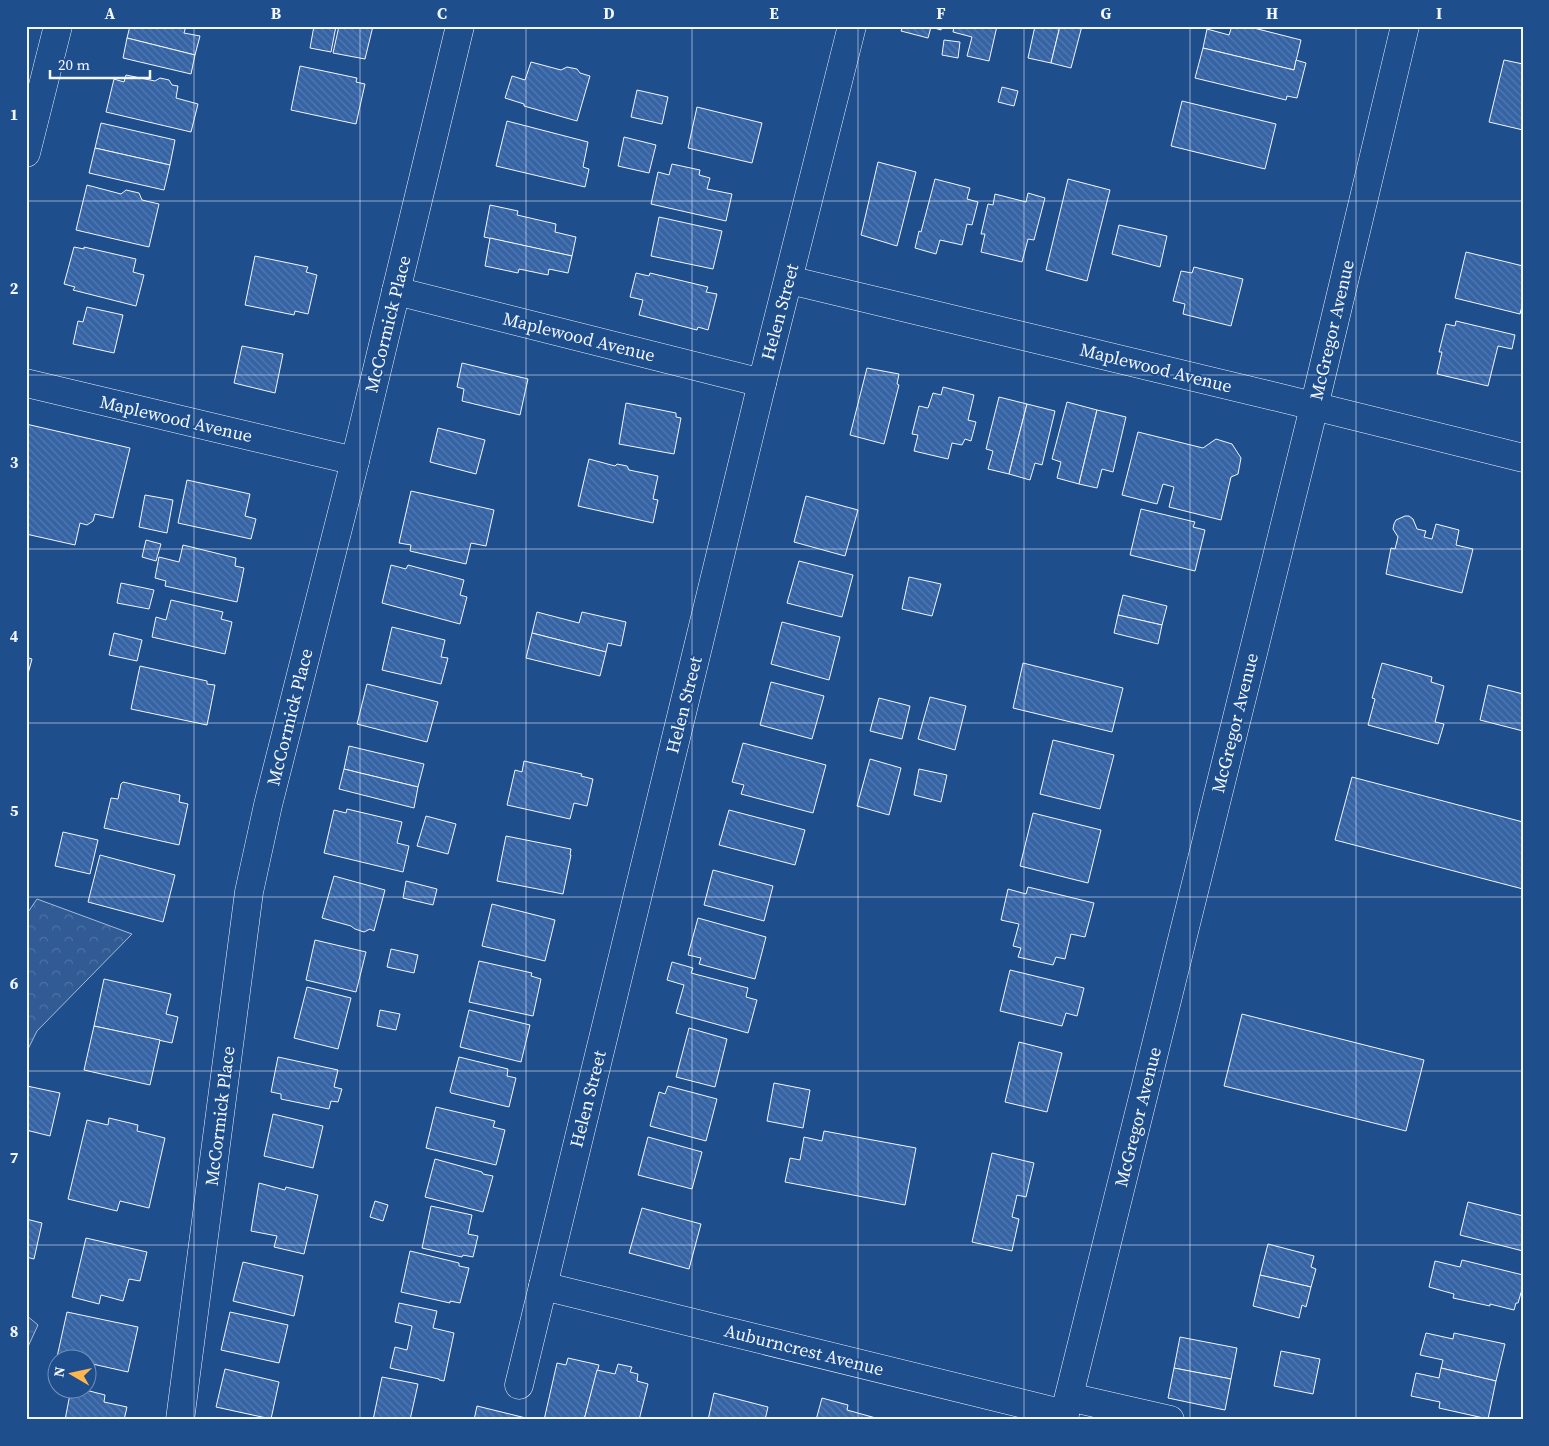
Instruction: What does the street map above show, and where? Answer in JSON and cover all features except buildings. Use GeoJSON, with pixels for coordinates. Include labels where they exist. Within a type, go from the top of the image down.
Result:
{"type":"FeatureCollection","features":[{"type":"Feature","properties":{"kind":"street"},"geometry":{"type":"LineString","coordinates":[[26,153],[58,26]]}},
{"type":"Feature","properties":{"kind":"street","name":"McCormick Place"},"geometry":{"type":"LineString","coordinates":[[180,1420],[249,892],[268,805],[355,462],[460,26]]}},
{"type":"Feature","properties":{"kind":"street","name":"Helen Street"},"geometry":{"type":"LineString","coordinates":[[519,1385],[762,382],[852,26]]}},
{"type":"Feature","properties":{"kind":"street","name":"McGregor Avenue"},"geometry":{"type":"LineString","coordinates":[[1066,1410],[1314,407],[1405,26]]}},
{"type":"Feature","properties":{"kind":"street","name":"Maplewood Avenue"},"geometry":{"type":"LineString","coordinates":[[789,280],[1523,458]]}},
{"type":"Feature","properties":{"kind":"street","name":"Maplewood Avenue"},"geometry":{"type":"LineString","coordinates":[[396,291],[762,382]]}},
{"type":"Feature","properties":{"kind":"street","name":"Maplewood Avenue"},"geometry":{"type":"LineString","coordinates":[[26,383],[355,462]]}},
{"type":"Feature","properties":{"kind":"street","name":"Auburncrest Avenue"},"geometry":{"type":"LineString","coordinates":[[543,1286],[1066,1410],[1170,1420]]}},
{"type":"Feature","properties":{"kind":"green space"},"geometry":{"type":"Polygon","coordinates":[[[37,899],[132,934],[37,1031],[26,1053],[26,915],[37,899]]]}},
{"type":"Feature","properties":{"kind":"green space"},"geometry":{"type":"Polygon","coordinates":[[[26,1315],[38,1325],[26,1351],[26,1315]]]}}]}
